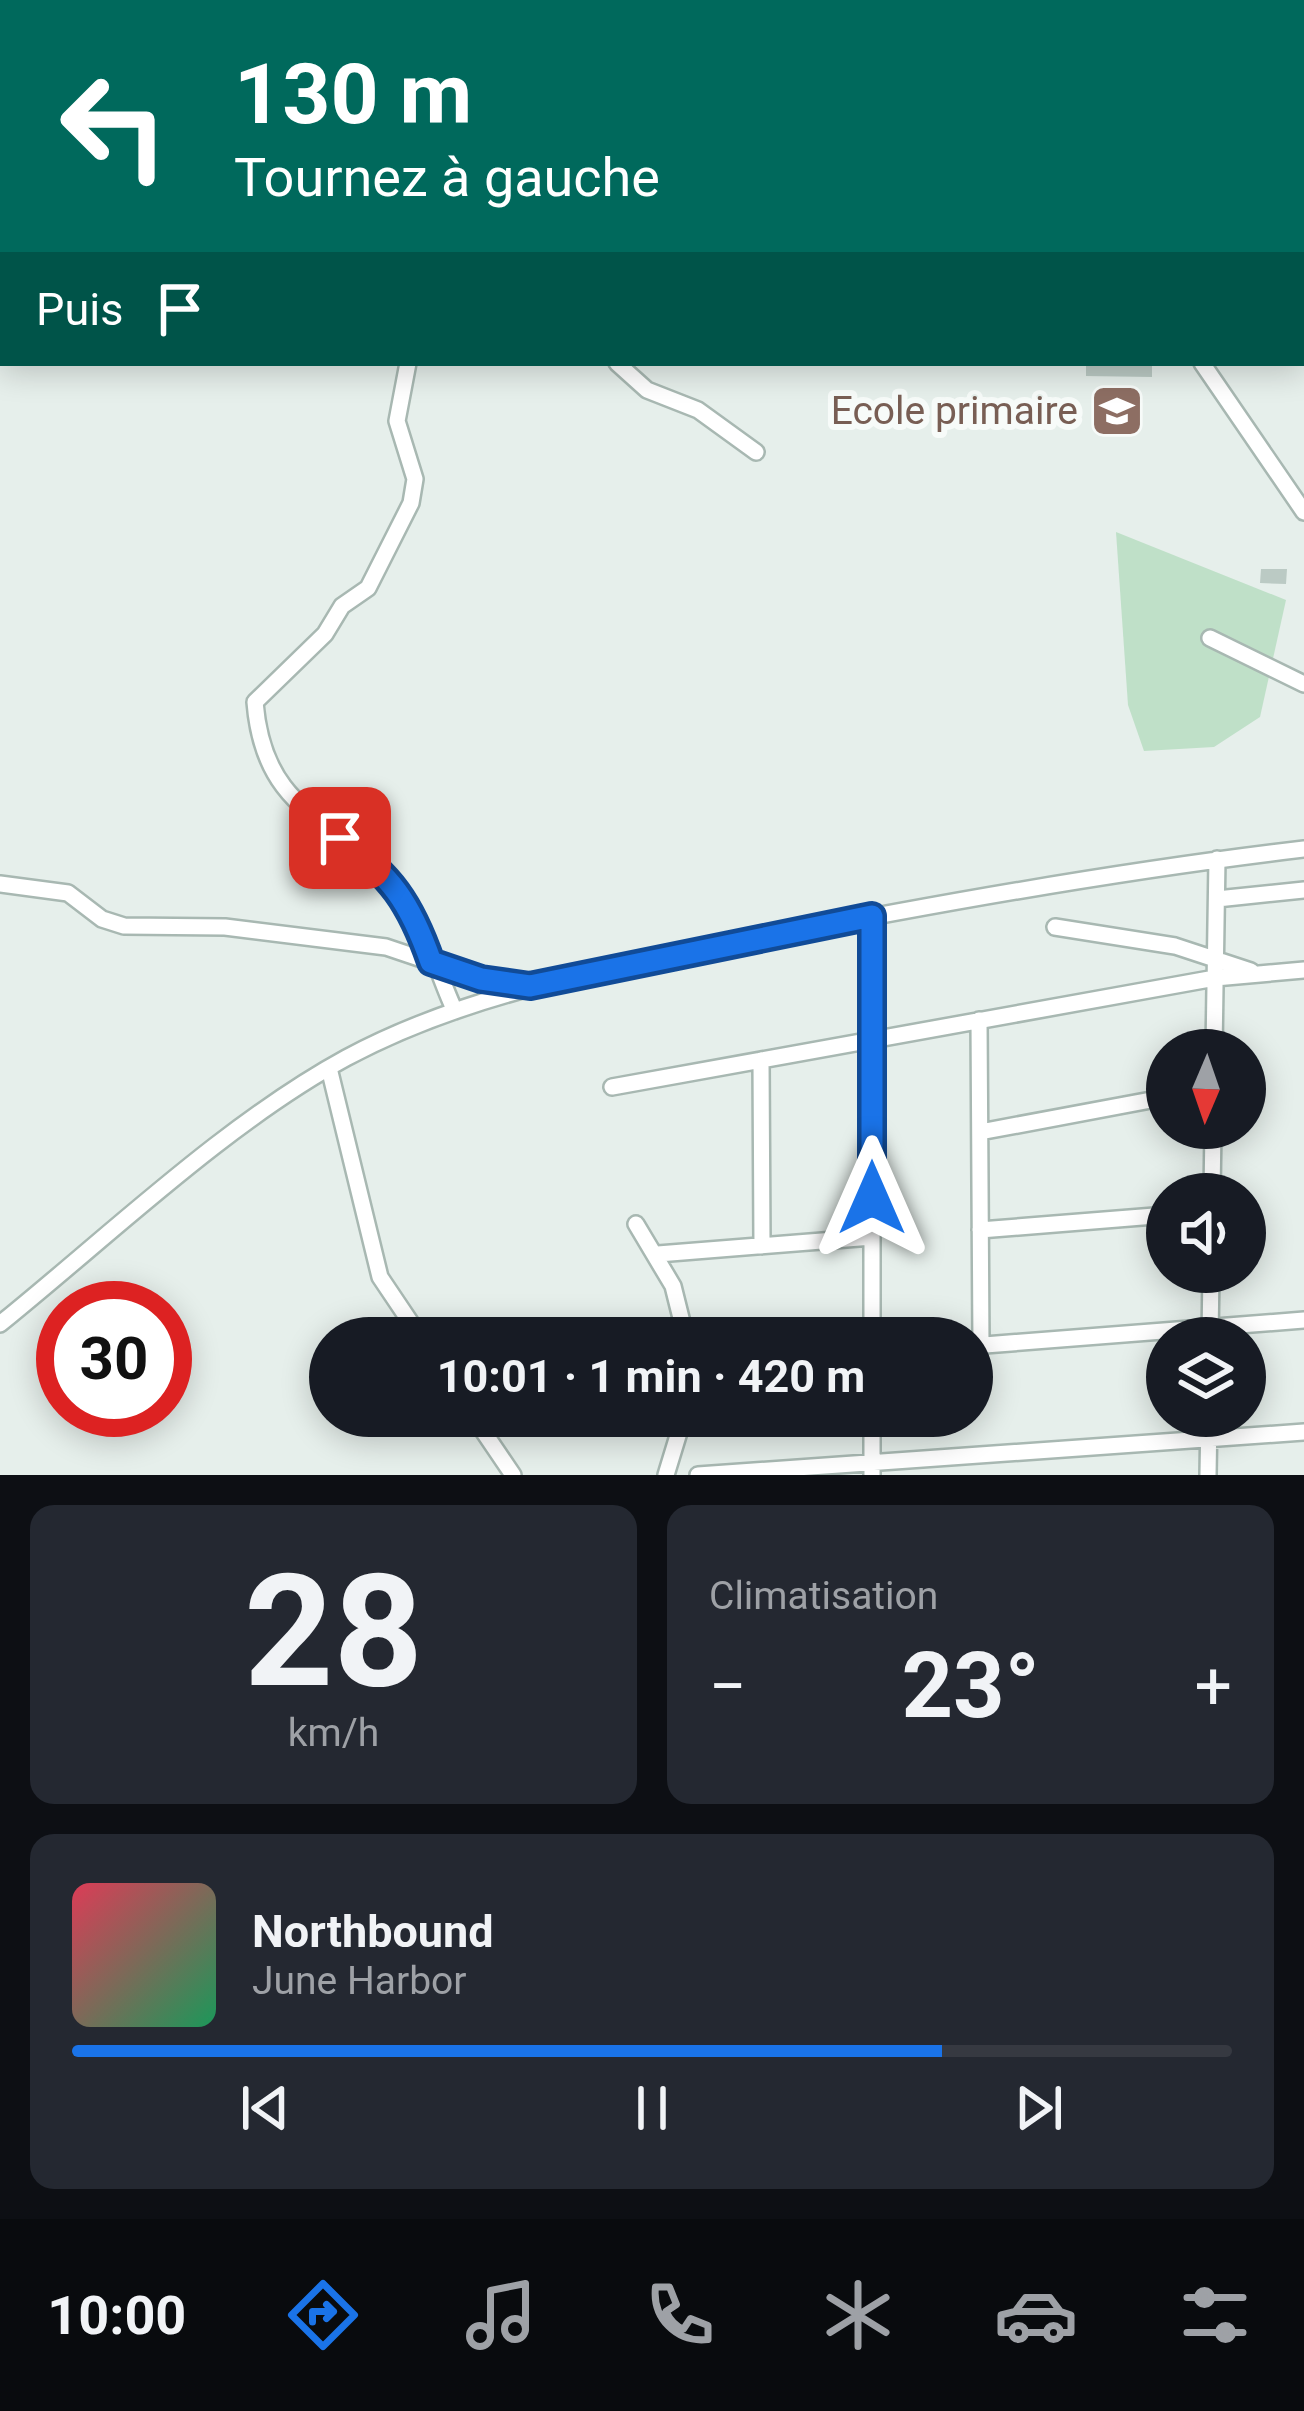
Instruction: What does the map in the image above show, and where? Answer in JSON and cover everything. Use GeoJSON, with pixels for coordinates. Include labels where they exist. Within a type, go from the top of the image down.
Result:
{"type":"FeatureCollection","features":[{"type":"Feature","properties":{"kind":"street"},"geometry":{"type":"LineString","coordinates":[[407,366],[397,421],[416,479],[411,503],[368,588],[343,606],[325,634],[255,702],[268,766],[284,794],[375,864],[413,909],[455,1011]]}},
{"type":"Feature","properties":{"kind":"street"},"geometry":{"type":"LineString","coordinates":[[620,366],[647,390],[698,410],[756,452]]}},
{"type":"Feature","properties":{"kind":"street"},"geometry":{"type":"LineString","coordinates":[[1204,366],[1304,512]]}},
{"type":"Feature","properties":{"kind":"street"},"geometry":{"type":"LineString","coordinates":[[1210,638],[1304,684]]}},
{"type":"Feature","properties":{"kind":"street"},"geometry":{"type":"LineString","coordinates":[[0,1324],[266,1106],[329,1068],[455,1011],[530,986],[872,916],[1304,849]]}},
{"type":"Feature","properties":{"kind":"street"},"geometry":{"type":"LineString","coordinates":[[1215,1029],[1217,859]]}},
{"type":"Feature","properties":{"kind":"street"},"geometry":{"type":"LineString","coordinates":[[0,884],[68,892],[102,919],[124,926],[225,927],[386,947],[481,979],[530,986]]}},
{"type":"Feature","properties":{"kind":"street"},"geometry":{"type":"LineString","coordinates":[[1216,899],[1304,890]]}},
{"type":"Feature","properties":{"kind":"street"},"geometry":{"type":"LineString","coordinates":[[872,916],[872,1317]]}},
{"type":"Feature","properties":{"kind":"street"},"geometry":{"type":"LineString","coordinates":[[1055,927],[1114,933],[1216,968],[1304,979]]}},
{"type":"Feature","properties":{"kind":"street"},"geometry":{"type":"LineString","coordinates":[[612,1087],[979,1021],[1216,968]]}},
{"type":"Feature","properties":{"kind":"street"},"geometry":{"type":"LineString","coordinates":[[1273,973],[1304,970]]}},
{"type":"Feature","properties":{"kind":"street"},"geometry":{"type":"LineString","coordinates":[[977,1317],[979,1021]]}},
{"type":"Feature","properties":{"kind":"street"},"geometry":{"type":"LineString","coordinates":[[760,1060],[762,1246]]}},
{"type":"Feature","properties":{"kind":"street"},"geometry":{"type":"LineString","coordinates":[[329,1068],[380,1277],[407,1317]]}},
{"type":"Feature","properties":{"kind":"street"},"geometry":{"type":"LineString","coordinates":[[980,1132],[1146,1101]]}},
{"type":"Feature","properties":{"kind":"street"},"geometry":{"type":"LineString","coordinates":[[980,1230],[1146,1217]]}},
{"type":"Feature","properties":{"kind":"street"},"geometry":{"type":"LineString","coordinates":[[636,1224],[658,1254],[679,1317]]}},
{"type":"Feature","properties":{"kind":"street"},"geometry":{"type":"LineString","coordinates":[[658,1254],[872,1238]]}},
{"type":"Feature","properties":{"kind":"street"},"geometry":{"type":"LineString","coordinates":[[1266,1325],[1304,1320]]}},
{"type":"Feature","properties":{"kind":"street"},"geometry":{"type":"LineString","coordinates":[[993,1345],[1146,1336]]}},
{"type":"Feature","properties":{"kind":"street"},"geometry":{"type":"LineString","coordinates":[[698,1475],[872,1469],[1304,1432]]}},
{"type":"Feature","properties":{"kind":"street"},"geometry":{"type":"LineString","coordinates":[[487,1437],[513,1475]]}},
{"type":"Feature","properties":{"kind":"street"},"geometry":{"type":"LineString","coordinates":[[666,1475],[678,1437]]}},
{"type":"Feature","properties":{"kind":"street"},"geometry":{"type":"LineString","coordinates":[[872,1437],[872,1469]]}},
{"type":"Feature","properties":{"kind":"street"},"geometry":{"type":"LineString","coordinates":[[1208,1438],[1208,1475]]}},
{"type":"Feature","properties":{"kind":"green space"},"geometry":{"type":"Polygon","coordinates":[[[1116,532],[1286,600],[1260,717],[1214,747],[1144,751],[1128,705],[1116,532]]]}},
{"type":"Feature","properties":{"kind":"building"},"geometry":{"type":"Polygon","coordinates":[[[1086,366],[1152,366],[1152,377],[1086,376],[1086,366]]]}},
{"type":"Feature","properties":{"kind":"building"},"geometry":{"type":"Polygon","coordinates":[[[1261,569],[1287,569],[1286,584],[1260,583],[1261,569]]]}},
{"type":"Feature","properties":{"kind":"place","name":"Ecole primaire"},"geometry":{"type":"Point","coordinates":[1117,411]}},
{"type":"Feature","properties":{"kind":"route"},"geometry":{"type":"LineString","coordinates":[[340,838],[375,864],[413,909],[431,962],[500,982],[530,986],[872,916],[872,1198]]}}]}
